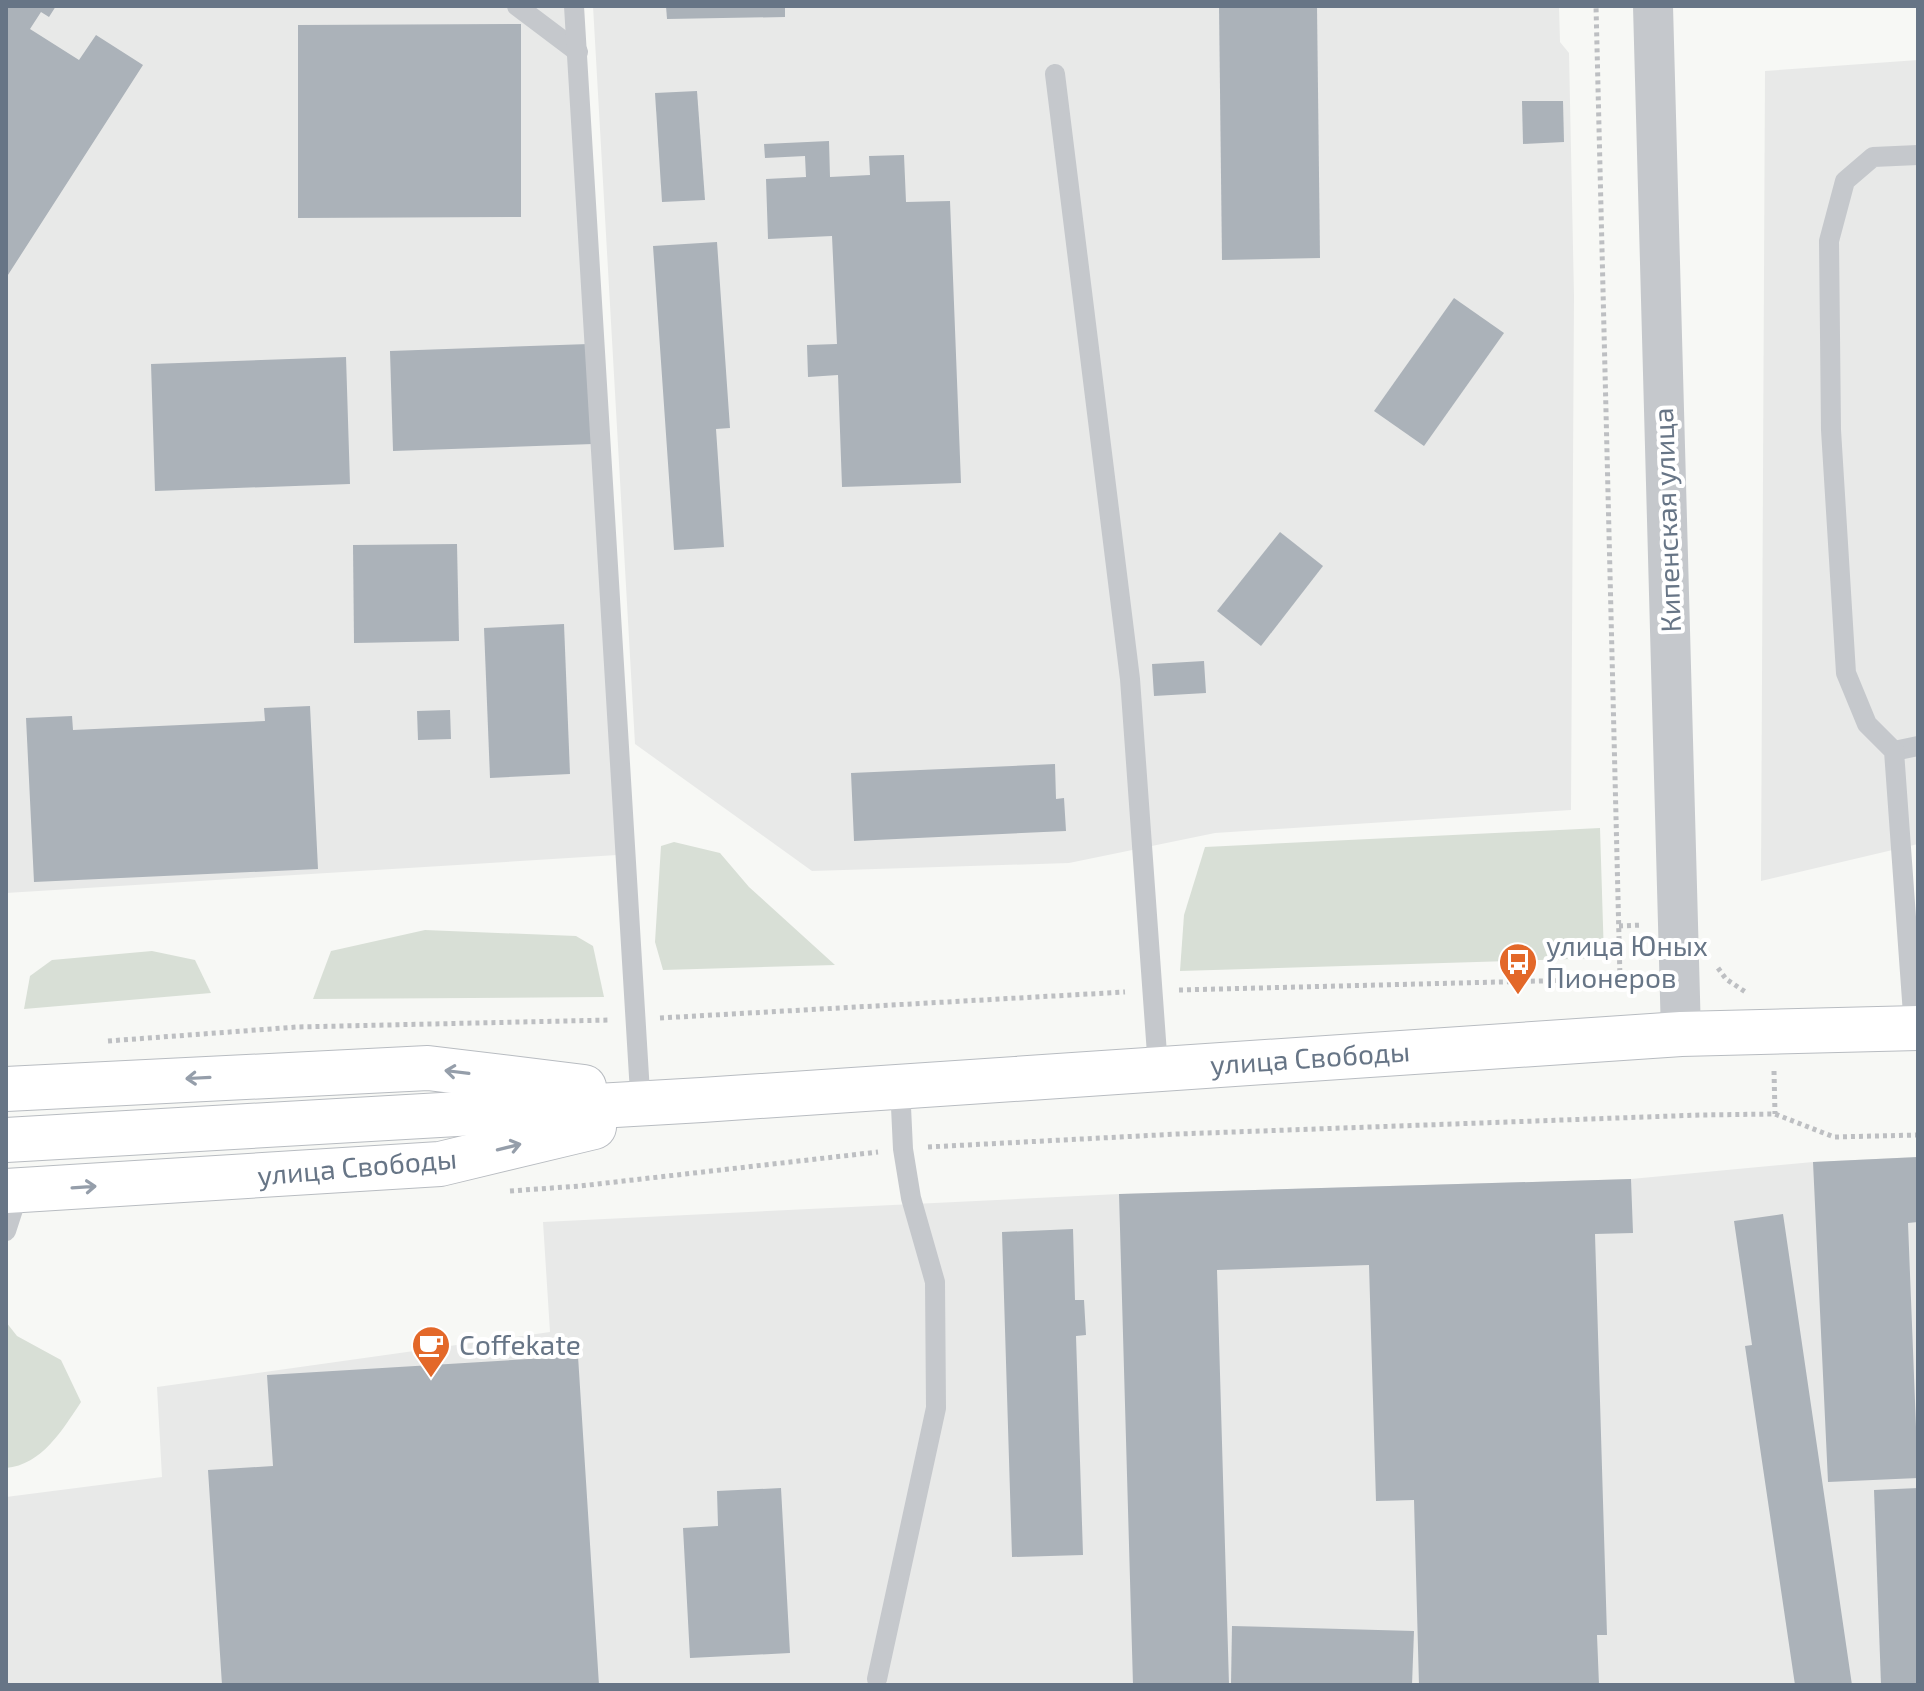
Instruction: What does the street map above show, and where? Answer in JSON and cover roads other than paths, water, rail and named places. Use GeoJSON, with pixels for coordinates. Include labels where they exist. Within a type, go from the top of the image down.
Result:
{"type":"FeatureCollection","features":[{"type":"Feature","properties":{"kind":"main road","name":"улица Свободы"},"geometry":{"type":"LineString","coordinates":[[6,1140],[702,1100],[1681,1034],[1916,1028]]}},
{"type":"Feature","properties":{"kind":"main road","name":"улица Свободы"},"geometry":{"type":"LineString","coordinates":[[6,1089],[428,1068],[702,1100]]}},
{"type":"Feature","properties":{"kind":"main road","name":"улица Свободы"},"geometry":{"type":"LineString","coordinates":[[12,1191],[440,1164],[702,1100]]}},
{"type":"Feature","properties":{"kind":"street","name":"Кипенская улица"},"geometry":{"type":"LineString","coordinates":[[1653,6],[1681,1034]]}},
{"type":"Feature","properties":{"kind":"lane"},"geometry":{"type":"LineString","coordinates":[[517,6],[578,52]]}},
{"type":"Feature","properties":{"kind":"lane"},"geometry":{"type":"LineString","coordinates":[[574,6],[640,1093]]}},
{"type":"Feature","properties":{"kind":"lane"},"geometry":{"type":"LineString","coordinates":[[1055,74],[1130,679],[1158,1068]]}},
{"type":"Feature","properties":{"kind":"lane"},"geometry":{"type":"LineString","coordinates":[[1916,1028],[1894,751],[1867,724],[1846,673],[1831,430],[1829,241],[1845,181],[1873,157],[1918,155]]}},
{"type":"Feature","properties":{"kind":"lane"},"geometry":{"type":"LineString","coordinates":[[1894,751],[1918,746]]}},
{"type":"Feature","properties":{"kind":"lane"},"geometry":{"type":"LineString","coordinates":[[877,1679],[936,1408],[935,1282],[911,1198],[903,1149],[900,1086]]}},
{"type":"Feature","properties":{"kind":"lane"},"geometry":{"type":"LineString","coordinates":[[6,1231],[12,1191]]}},
{"type":"Feature","properties":{"kind":"place","name":"улица Юных Пионеров"},"geometry":{"type":"Point","coordinates":[1518,996]}},
{"type":"Feature","properties":{"kind":"place","name":"Coffekate"},"geometry":{"type":"Point","coordinates":[431,1379]}}]}
